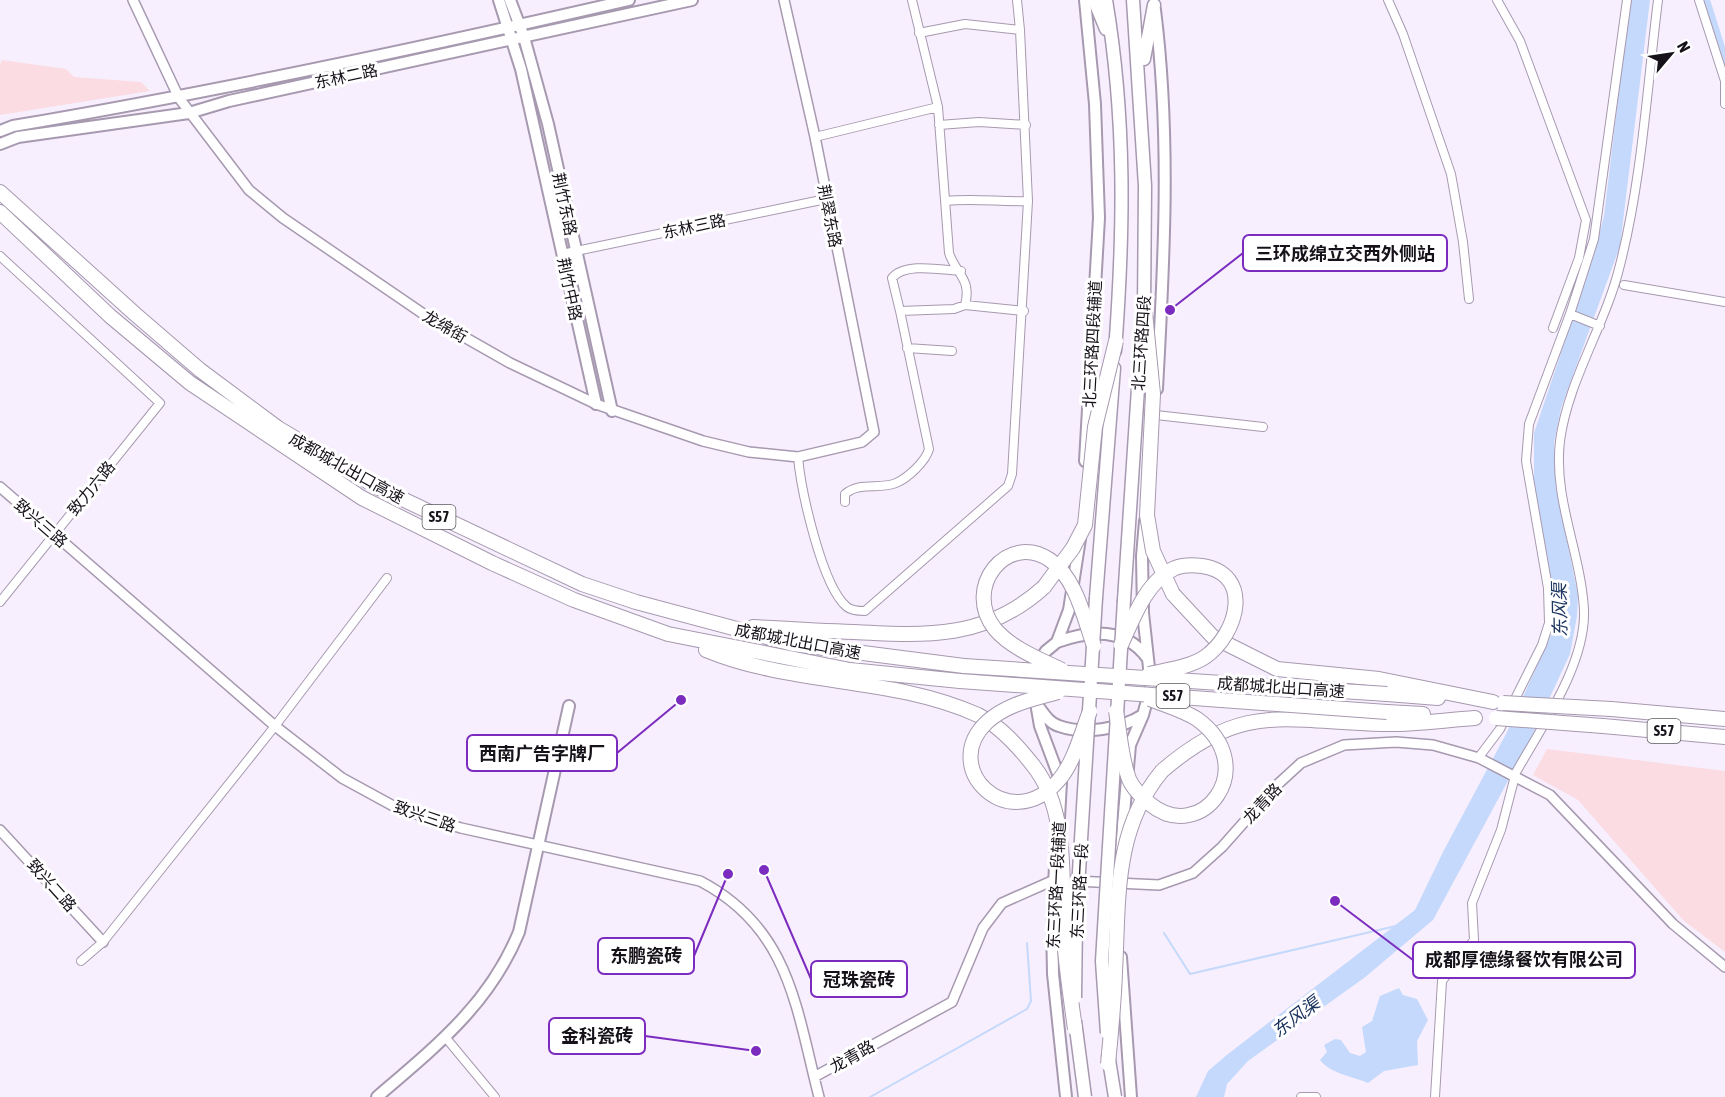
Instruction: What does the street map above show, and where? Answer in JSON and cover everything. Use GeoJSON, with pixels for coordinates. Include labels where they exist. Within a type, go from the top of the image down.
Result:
{"type":"FeatureCollection","features":[{"type":"Feature","properties":{"kind":"highway"},"geometry":{"type":"LineString","coordinates":[[1094,0],[1115,50]]}},
{"type":"Feature","properties":{"kind":"highway","name":"北三环路四段"},"geometry":{"type":"LineString","coordinates":[[1091,684],[1121,284],[1123,191],[1115,50],[1106,0]]}},
{"type":"Feature","properties":{"kind":"highway","name":"北三环路四段"},"geometry":{"type":"LineString","coordinates":[[1118,686],[1145,283],[1142,108],[1133,0]]}},
{"type":"Feature","properties":{"kind":"highway"},"geometry":{"type":"LineString","coordinates":[[1142,108],[1144,52],[1154,3]]}},
{"type":"Feature","properties":{"kind":"highway","name":"成都城北出口高速"},"geometry":{"type":"LineString","coordinates":[[0,192],[200,370],[278,428],[377,487],[582,584],[636,602],[793,644],[964,666],[1611,709],[1725,719]]}},
{"type":"Feature","properties":{"kind":"highway","name":"成都城北出口高速"},"geometry":{"type":"LineString","coordinates":[[0,213],[110,316],[190,383],[362,498],[574,600],[668,634],[850,670],[960,681],[1496,718],[1725,737]]}},
{"type":"Feature","properties":{"kind":"highway"},"geometry":{"type":"LineString","coordinates":[[1144,302],[1153,394],[1147,515],[1153,551],[1173,594],[1213,637],[1277,669],[1379,679],[1498,703]]}},
{"type":"Feature","properties":{"kind":"highway"},"geometry":{"type":"LineString","coordinates":[[721,626],[904,636],[940,634],[972,628],[1003,617],[1022,607],[1044,587],[1073,548],[1085,525],[1095,427],[1116,342]]}},
{"type":"Feature","properties":{"kind":"highway"},"geometry":{"type":"LineString","coordinates":[[1069,673],[1029,654],[995,629],[986,612],[982,597],[985,581],[995,567],[1017,553],[1050,560],[1072,587],[1094,646]]}},
{"type":"Feature","properties":{"kind":"highway"},"geometry":{"type":"LineString","coordinates":[[1121,645],[1138,608],[1156,583],[1175,568],[1192,565],[1210,568],[1226,578],[1237,607],[1229,634],[1203,658],[1135,678]]}},
{"type":"Feature","properties":{"kind":"highway"},"geometry":{"type":"LineString","coordinates":[[668,634],[712,652],[776,670],[913,693],[979,716],[1011,738],[1032,764],[1057,816],[1062,858],[1065,939],[1075,1029]]}},
{"type":"Feature","properties":{"kind":"highway","name":"东三环路一段"},"geometry":{"type":"LineString","coordinates":[[1085,1097],[1075,1029],[1076,920],[1091,684]]}},
{"type":"Feature","properties":{"kind":"highway","name":"东三环路一段"},"geometry":{"type":"LineString","coordinates":[[1114,1097],[1108,1064],[1102,961],[1118,686]]}},
{"type":"Feature","properties":{"kind":"highway"},"geometry":{"type":"LineString","coordinates":[[1072,689],[1011,706],[986,723],[971,752],[972,769],[978,782],[1000,801],[1029,802],[1043,794],[1058,781],[1071,759],[1090,711]]}},
{"type":"Feature","properties":{"kind":"highway"},"geometry":{"type":"LineString","coordinates":[[1116,711],[1130,781],[1140,796],[1169,814],[1185,816],[1212,802],[1222,789],[1226,776],[1226,759],[1220,743],[1196,718],[1134,693]]}},
{"type":"Feature","properties":{"kind":"highway"},"geometry":{"type":"LineString","coordinates":[[1108,1064],[1124,850],[1134,813],[1147,790],[1162,771],[1191,747],[1213,734],[1245,723],[1287,717],[1384,724],[1475,718]]}},
{"type":"Feature","properties":{"kind":"main road"},"geometry":{"type":"LineString","coordinates":[[499,0],[514,26]]}},
{"type":"Feature","properties":{"kind":"main road","name":"荆竹东路"},"geometry":{"type":"LineString","coordinates":[[510,0],[514,26],[548,124],[612,411]]}},
{"type":"Feature","properties":{"kind":"main road","name":"东林二路"},"geometry":{"type":"LineString","coordinates":[[0,131],[13,126],[179,98],[629,0]]}},
{"type":"Feature","properties":{"kind":"main road","name":"东林二路"},"geometry":{"type":"LineString","coordinates":[[0,144],[18,137],[189,113],[240,99],[692,0]]}},
{"type":"Feature","properties":{"kind":"main road","name":"北三环路四段辅道"},"geometry":{"type":"LineString","coordinates":[[1038,677],[1038,663],[1046,651],[1057,642],[1069,610],[1080,540],[1100,219],[1095,104],[1085,0]]}},
{"type":"Feature","properties":{"kind":"main road"},"geometry":{"type":"LineString","coordinates":[[1131,1097],[1118,883],[1130,746],[1143,715],[1151,686],[1143,613],[1142,556],[1156,415],[1166,158],[1163,75],[1154,3]]}},
{"type":"Feature","properties":{"kind":"main road","name":"荆竹中路"},"geometry":{"type":"LineString","coordinates":[[519,38],[562,254],[596,404]]}},
{"type":"Feature","properties":{"kind":"main road"},"geometry":{"type":"LineString","coordinates":[[1057,642],[1081,634],[1113,634],[1134,642],[1150,662]]}},
{"type":"Feature","properties":{"kind":"main road","name":"东三环路一段辅道"},"geometry":{"type":"LineString","coordinates":[[1038,677],[1036,704],[1040,726],[1061,782],[1054,879],[1053,974],[1066,1097]]}},
{"type":"Feature","properties":{"kind":"main road"},"geometry":{"type":"LineString","coordinates":[[1036,704],[1057,726],[1074,729],[1128,725],[1143,715]]}},
{"type":"Feature","properties":{"kind":"main road"},"geometry":{"type":"LineString","coordinates":[[377,1097],[446,1038],[486,994],[507,962],[519,932],[569,706]]}},
{"type":"Feature","properties":{"kind":"street","name":"龙绵街"},"geometry":{"type":"LineString","coordinates":[[133,0],[179,98],[249,190],[283,218],[422,313],[510,363],[596,404],[704,441],[749,452],[798,457],[861,442],[874,432]]}},
{"type":"Feature","properties":{"kind":"street","name":"荆翠东路"},"geometry":{"type":"LineString","coordinates":[[784,0],[815,137],[874,432]]}},
{"type":"Feature","properties":{"kind":"street"},"geometry":{"type":"LineString","coordinates":[[912,0],[938,107],[949,252],[953,263],[965,279],[967,296],[965,305]]}},
{"type":"Feature","properties":{"kind":"street"},"geometry":{"type":"LineString","coordinates":[[798,457],[800,476],[820,554],[835,593],[849,609],[865,611],[1008,486],[1012,474],[1024,311],[1028,201],[1026,125],[1017,0]]}},
{"type":"Feature","properties":{"kind":"street"},"geometry":{"type":"LineString","coordinates":[[1388,0],[1403,34],[1451,174],[1463,242],[1469,299]]}},
{"type":"Feature","properties":{"kind":"street"},"geometry":{"type":"LineString","coordinates":[[1497,0],[1520,41],[1586,220],[1579,258],[1552,328]]}},
{"type":"Feature","properties":{"kind":"street"},"geometry":{"type":"LineString","coordinates":[[1479,758],[1500,729],[1542,645],[1549,623],[1548,588],[1526,461],[1527,439],[1529,424],[1570,314],[1599,213],[1627,0]]}},
{"type":"Feature","properties":{"kind":"street"},"geometry":{"type":"LineString","coordinates":[[1435,1097],[1442,981],[1474,940],[1472,903],[1502,830],[1515,776],[1574,664],[1582,637],[1582,594],[1558,467],[1560,439],[1568,408],[1620,266],[1628,228],[1658,0]]}},
{"type":"Feature","properties":{"kind":"street"},"geometry":{"type":"LineString","coordinates":[[1699,0],[1725,81],[1725,104]]}},
{"type":"Feature","properties":{"kind":"street"},"geometry":{"type":"LineString","coordinates":[[919,33],[965,24],[1020,30]]}},
{"type":"Feature","properties":{"kind":"street"},"geometry":{"type":"LineString","coordinates":[[815,137],[938,107]]}},
{"type":"Feature","properties":{"kind":"street"},"geometry":{"type":"LineString","coordinates":[[939,125],[979,122],[1026,125]]}},
{"type":"Feature","properties":{"kind":"street"},"geometry":{"type":"LineString","coordinates":[[946,201],[975,198],[998,202],[1028,201]]}},
{"type":"Feature","properties":{"kind":"street","name":"东林三路"},"geometry":{"type":"LineString","coordinates":[[562,254],[826,199]]}},
{"type":"Feature","properties":{"kind":"street","name":"致力六路"},"geometry":{"type":"LineString","coordinates":[[0,256],[160,403],[0,602]]}},
{"type":"Feature","properties":{"kind":"street"},"geometry":{"type":"LineString","coordinates":[[845,502],[845,494],[853,487],[896,483],[927,457],[929,449],[892,278],[897,272],[906,270],[961,271]]}},
{"type":"Feature","properties":{"kind":"street"},"geometry":{"type":"LineString","coordinates":[[1624,285],[1725,302]]}},
{"type":"Feature","properties":{"kind":"street"},"geometry":{"type":"LineString","coordinates":[[900,311],[954,309],[965,305],[1024,311]]}},
{"type":"Feature","properties":{"kind":"street"},"geometry":{"type":"LineString","coordinates":[[1570,314],[1599,326]]}},
{"type":"Feature","properties":{"kind":"street"},"geometry":{"type":"LineString","coordinates":[[907,348],[952,351]]}},
{"type":"Feature","properties":{"kind":"street"},"geometry":{"type":"LineString","coordinates":[[1156,415],[1263,427]]}},
{"type":"Feature","properties":{"kind":"street","name":"致兴三路"},"geometry":{"type":"LineString","coordinates":[[0,487],[275,726],[342,778],[397,808],[461,828],[700,881],[728,896],[766,936],[780,958],[792,993],[819,1097]]}},
{"type":"Feature","properties":{"kind":"street"},"geometry":{"type":"LineString","coordinates":[[81,961],[103,942],[275,726],[387,578]]}},
{"type":"Feature","properties":{"kind":"street","name":"龙青路"},"geometry":{"type":"LineString","coordinates":[[814,1077],[952,1002],[983,928],[1002,903],[1054,879],[1159,885],[1193,873],[1222,847],[1277,785],[1301,763],[1320,753],[1344,745],[1396,742],[1433,745],[1479,758],[1550,795],[1673,924],[1725,967]]}},
{"type":"Feature","properties":{"kind":"street","name":"致兴二路"},"geometry":{"type":"LineString","coordinates":[[0,830],[103,942]]}},
{"type":"Feature","properties":{"kind":"street"},"geometry":{"type":"LineString","coordinates":[[446,1038],[495,1097]]}},
{"type":"Feature","properties":{"kind":"street"},"geometry":{"type":"LineString","coordinates":[[1301,1097],[1316,1097]]}},
{"type":"Feature","properties":{"kind":"shaded area"},"geometry":{"type":"Polygon","coordinates":[[[2,60],[66,69],[74,77],[141,82],[150,91],[0,115],[0,65],[2,60]]]}},
{"type":"Feature","properties":{"kind":"shaded area"},"geometry":{"type":"Polygon","coordinates":[[[1547,749],[1725,771],[1725,952],[1684,921],[1578,800],[1533,775],[1547,749]]]}},
{"type":"Feature","properties":{"kind":"water","name":"东风渠"},"geometry":{"type":"Polygon","coordinates":[[[1630,0],[1650,0],[1620,246],[1561,408],[1554,443],[1556,488],[1578,595],[1577,616],[1570,654],[1530,740],[1433,920],[1364,978],[1248,1061],[1227,1084],[1224,1097],[1196,1097],[1208,1071],[1415,910],[1506,734],[1551,635],[1554,598],[1534,481],[1534,433],[1593,258],[1604,216],[1630,0]]]}},
{"type":"Feature","properties":{"kind":"water"},"geometry":{"type":"Polygon","coordinates":[[[1399,988],[1403,995],[1417,999],[1428,1020],[1417,1041],[1418,1065],[1384,1071],[1368,1083],[1336,1072],[1320,1060],[1327,1052],[1324,1045],[1335,1039],[1341,1040],[1350,1053],[1360,1056],[1366,1052],[1362,1027],[1372,1021],[1380,996],[1399,988]]]}},
{"type":"Feature","properties":{"kind":"waterway"},"geometry":{"type":"LineString","coordinates":[[1706,0],[1725,60]]}},
{"type":"Feature","properties":{"kind":"waterway"},"geometry":{"type":"LineString","coordinates":[[1164,933],[1190,974],[1396,926]]}},
{"type":"Feature","properties":{"kind":"waterway"},"geometry":{"type":"LineString","coordinates":[[870,1097],[1027,1009],[1031,1001],[1027,943]]}},
{"type":"Feature","properties":{"kind":"place","name":"三环成绵立交西外侧站"},"geometry":{"type":"Point","coordinates":[1170,310]}},
{"type":"Feature","properties":{"kind":"place","name":"西南广告字牌厂"},"geometry":{"type":"Point","coordinates":[681,700]}},
{"type":"Feature","properties":{"kind":"place","name":"冠珠瓷砖"},"geometry":{"type":"Point","coordinates":[764,870]}},
{"type":"Feature","properties":{"kind":"place","name":"东鹏瓷砖"},"geometry":{"type":"Point","coordinates":[728,874]}},
{"type":"Feature","properties":{"kind":"place","name":"成都厚德缘餐饮有限公司"},"geometry":{"type":"Point","coordinates":[1335,901]}},
{"type":"Feature","properties":{"kind":"place","name":"金科瓷砖"},"geometry":{"type":"Point","coordinates":[756,1051]}}]}
